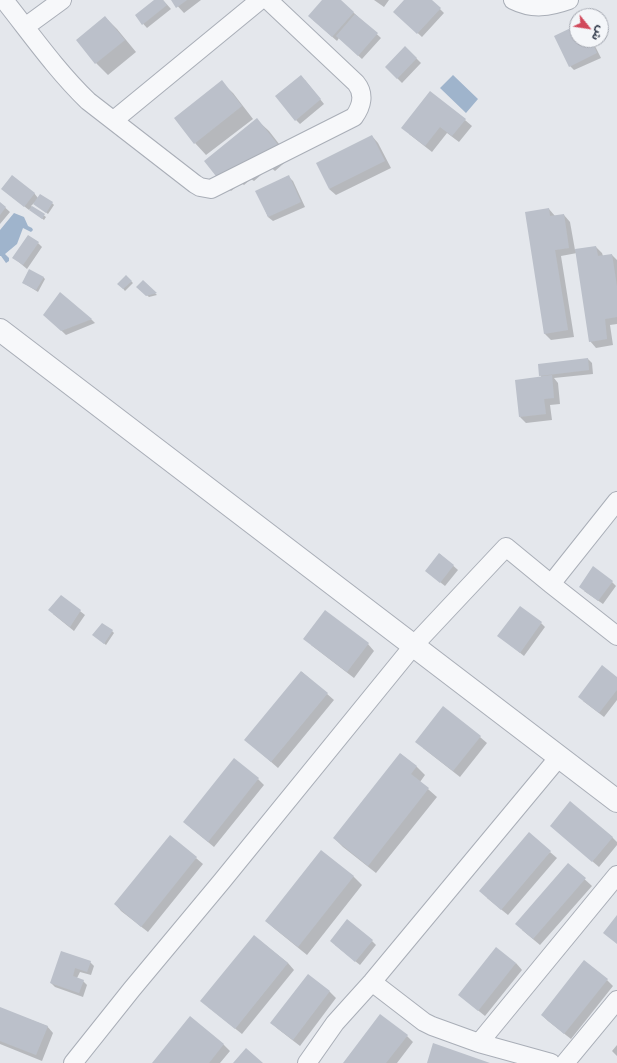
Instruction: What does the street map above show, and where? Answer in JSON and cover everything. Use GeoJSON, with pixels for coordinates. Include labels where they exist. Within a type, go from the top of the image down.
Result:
{"type":"FeatureCollection","features":[{"type":"Feature","properties":{"kind":"street"},"geometry":{"type":"LineString","coordinates":[[4,0],[73,86],[88,101],[195,184],[200,187],[211,189],[354,117],[358,111],[362,99],[360,87],[268,0]]}},
{"type":"Feature","properties":{"kind":"street"},"geometry":{"type":"LineString","coordinates":[[25,27],[62,0]]}},
{"type":"Feature","properties":{"kind":"street"},"geometry":{"type":"LineString","coordinates":[[114,120],[260,0]]}},
{"type":"Feature","properties":{"kind":"street"},"geometry":{"type":"LineString","coordinates":[[524,2],[543,7],[556,5],[569,0]]}},
{"type":"Feature","properties":{"kind":"street"},"geometry":{"type":"LineString","coordinates":[[0,330],[414,645],[617,802]]}},
{"type":"Feature","properties":{"kind":"street"},"geometry":{"type":"LineString","coordinates":[[551,584],[617,501]]}},
{"type":"Feature","properties":{"kind":"street"},"geometry":{"type":"LineString","coordinates":[[72,1063],[414,645],[506,546],[617,636]]}},
{"type":"Feature","properties":{"kind":"street"},"geometry":{"type":"LineString","coordinates":[[307,1063],[335,1024],[372,982],[559,757]]}},
{"type":"Feature","properties":{"kind":"street"},"geometry":{"type":"LineString","coordinates":[[479,1043],[617,874]]}},
{"type":"Feature","properties":{"kind":"street"},"geometry":{"type":"LineString","coordinates":[[372,982],[424,1022],[432,1026],[479,1043],[551,1063]]}},
{"type":"Feature","properties":{"kind":"street"},"geometry":{"type":"LineString","coordinates":[[565,1063],[617,1000]]}},
{"type":"Feature","properties":{"kind":"water"},"geometry":{"type":"Polygon","coordinates":[[[453,75],[478,99],[466,113],[440,88],[453,75]]]}},
{"type":"Feature","properties":{"kind":"water"},"geometry":{"type":"Polygon","coordinates":[[[14,213],[24,217],[28,226],[33,230],[31,232],[23,228],[17,244],[5,254],[9,258],[9,261],[6,263],[0,256],[0,230],[14,213]]]}},
{"type":"Feature","properties":{"kind":"building"},"geometry":{"type":"Polygon","coordinates":[[[154,0],[163,0],[167,5],[142,25],[135,15],[154,0]]]}},
{"type":"Feature","properties":{"kind":"building"},"geometry":{"type":"Polygon","coordinates":[[[171,0],[187,0],[176,8],[171,0]]]}},
{"type":"Feature","properties":{"kind":"building"},"geometry":{"type":"Polygon","coordinates":[[[322,0],[341,0],[354,12],[332,37],[308,16],[322,0]]]}},
{"type":"Feature","properties":{"kind":"building"},"geometry":{"type":"Polygon","coordinates":[[[404,0],[432,0],[441,8],[417,34],[393,12],[404,0]]]}},
{"type":"Feature","properties":{"kind":"building"},"geometry":{"type":"Polygon","coordinates":[[[355,14],[378,33],[358,56],[336,36],[355,14]]]}},
{"type":"Feature","properties":{"kind":"building"},"geometry":{"type":"Polygon","coordinates":[[[105,16],[125,40],[95,64],[76,40],[105,16]]]}},
{"type":"Feature","properties":{"kind":"building"},"geometry":{"type":"Polygon","coordinates":[[[569,29],[569,48],[595,48],[597,53],[569,67],[554,36],[569,29]]]}},
{"type":"Feature","properties":{"kind":"building"},"geometry":{"type":"Polygon","coordinates":[[[405,46],[417,58],[397,79],[385,67],[405,46]]]}},
{"type":"Feature","properties":{"kind":"building"},"geometry":{"type":"Polygon","coordinates":[[[301,75],[321,99],[295,121],[275,96],[301,75]]]}},
{"type":"Feature","properties":{"kind":"building"},"geometry":{"type":"Polygon","coordinates":[[[222,80],[242,106],[194,144],[174,118],[222,80]]]}},
{"type":"Feature","properties":{"kind":"building"},"geometry":{"type":"Polygon","coordinates":[[[430,91],[466,119],[452,136],[440,127],[425,146],[401,128],[430,91]]]}},
{"type":"Feature","properties":{"kind":"building"},"geometry":{"type":"Polygon","coordinates":[[[257,118],[279,146],[219,180],[204,161],[257,118]]]}},
{"type":"Feature","properties":{"kind":"building"},"geometry":{"type":"Polygon","coordinates":[[[372,135],[385,161],[329,189],[316,163],[372,135]]]}},
{"type":"Feature","properties":{"kind":"building"},"geometry":{"type":"Polygon","coordinates":[[[12,175],[35,193],[24,207],[1,189],[12,175]]]}},
{"type":"Feature","properties":{"kind":"building"},"geometry":{"type":"Polygon","coordinates":[[[289,175],[301,202],[268,217],[255,191],[289,175]]]}},
{"type":"Feature","properties":{"kind":"building"},"geometry":{"type":"Polygon","coordinates":[[[40,194],[53,202],[46,213],[33,204],[40,194]]]}},
{"type":"Feature","properties":{"kind":"building"},"geometry":{"type":"Polygon","coordinates":[[[0,202],[6,207],[0,215],[0,202]]]}},
{"type":"Feature","properties":{"kind":"building"},"geometry":{"type":"Polygon","coordinates":[[[32,206],[45,214],[42,219],[29,210],[32,206]]]}},
{"type":"Feature","properties":{"kind":"building"},"geometry":{"type":"Polygon","coordinates":[[[549,208],[550,216],[564,214],[569,248],[555,250],[568,330],[544,334],[525,212],[549,208]]]}},
{"type":"Feature","properties":{"kind":"building"},"geometry":{"type":"Polygon","coordinates":[[[28,235],[39,242],[23,265],[12,258],[28,235]]]}},
{"type":"Feature","properties":{"kind":"building"},"geometry":{"type":"Polygon","coordinates":[[[596,246],[598,256],[612,254],[617,287],[617,317],[605,319],[607,339],[589,342],[575,249],[596,246]]]}},
{"type":"Feature","properties":{"kind":"building"},"geometry":{"type":"Polygon","coordinates":[[[29,269],[44,277],[36,290],[22,283],[29,269]]]}},
{"type":"Feature","properties":{"kind":"building"},"geometry":{"type":"Polygon","coordinates":[[[126,275],[132,281],[123,289],[117,284],[126,275]]]}},
{"type":"Feature","properties":{"kind":"building"},"geometry":{"type":"Polygon","coordinates":[[[143,280],[157,293],[146,296],[136,287],[143,280]]]}},
{"type":"Feature","properties":{"kind":"building"},"geometry":{"type":"Polygon","coordinates":[[[60,292],[92,319],[61,331],[43,315],[60,292]]]}},
{"type":"Feature","properties":{"kind":"building"},"geometry":{"type":"Polygon","coordinates":[[[588,358],[589,370],[539,376],[538,364],[588,358]]]}},
{"type":"Feature","properties":{"kind":"building"},"geometry":{"type":"Polygon","coordinates":[[[552,375],[554,398],[544,399],[546,414],[519,417],[515,380],[552,375]]]}},
{"type":"Feature","properties":{"kind":"building"},"geometry":{"type":"Polygon","coordinates":[[[439,553],[454,565],[440,583],[425,571],[439,553]]]}},
{"type":"Feature","properties":{"kind":"building"},"geometry":{"type":"Polygon","coordinates":[[[593,566],[613,581],[598,601],[579,587],[593,566]]]}},
{"type":"Feature","properties":{"kind":"building"},"geometry":{"type":"Polygon","coordinates":[[[61,595],[81,610],[70,627],[48,610],[61,595]]]}},
{"type":"Feature","properties":{"kind":"building"},"geometry":{"type":"Polygon","coordinates":[[[520,606],[542,622],[520,653],[497,636],[520,606]]]}},
{"type":"Feature","properties":{"kind":"building"},"geometry":{"type":"Polygon","coordinates":[[[325,610],[369,643],[347,672],[303,639],[325,610]]]}},
{"type":"Feature","properties":{"kind":"building"},"geometry":{"type":"Polygon","coordinates":[[[102,623],[113,630],[104,644],[92,635],[102,623]]]}},
{"type":"Feature","properties":{"kind":"building"},"geometry":{"type":"Polygon","coordinates":[[[602,665],[617,677],[617,690],[599,713],[578,697],[602,665]]]}},
{"type":"Feature","properties":{"kind":"building"},"geometry":{"type":"Polygon","coordinates":[[[301,671],[328,693],[271,762],[244,740],[301,671]]]}},
{"type":"Feature","properties":{"kind":"building"},"geometry":{"type":"Polygon","coordinates":[[[443,706],[481,736],[453,771],[415,742],[443,706]]]}},
{"type":"Feature","properties":{"kind":"building"},"geometry":{"type":"Polygon","coordinates":[[[400,753],[417,766],[411,774],[429,788],[368,866],[333,838],[400,753]]]}},
{"type":"Feature","properties":{"kind":"building"},"geometry":{"type":"Polygon","coordinates":[[[234,758],[259,778],[208,842],[183,822],[234,758]]]}},
{"type":"Feature","properties":{"kind":"building"},"geometry":{"type":"Polygon","coordinates":[[[570,801],[613,837],[592,862],[550,826],[570,801]]]}},
{"type":"Feature","properties":{"kind":"building"},"geometry":{"type":"Polygon","coordinates":[[[529,832],[551,851],[501,910],[479,891],[529,832]]]}},
{"type":"Feature","properties":{"kind":"building"},"geometry":{"type":"Polygon","coordinates":[[[170,835],[197,857],[141,927],[114,904],[170,835]]]}},
{"type":"Feature","properties":{"kind":"building"},"geometry":{"type":"Polygon","coordinates":[[[321,850],[354,876],[298,947],[265,921],[321,850]]]}},
{"type":"Feature","properties":{"kind":"building"},"geometry":{"type":"Polygon","coordinates":[[[568,863],[586,878],[533,939],[515,924],[568,863]]]}},
{"type":"Feature","properties":{"kind":"building"},"geometry":{"type":"Polygon","coordinates":[[[617,915],[617,944],[603,933],[617,915]]]}},
{"type":"Feature","properties":{"kind":"building"},"geometry":{"type":"Polygon","coordinates":[[[347,919],[373,940],[355,962],[330,941],[347,919]]]}},
{"type":"Feature","properties":{"kind":"building"},"geometry":{"type":"Polygon","coordinates":[[[254,935],[288,963],[235,1029],[200,1001],[254,935]]]}},
{"type":"Feature","properties":{"kind":"building"},"geometry":{"type":"Polygon","coordinates":[[[496,947],[516,963],[478,1011],[458,995],[496,947]]]}},
{"type":"Feature","properties":{"kind":"building"},"geometry":{"type":"Polygon","coordinates":[[[61,951],[91,961],[87,972],[75,968],[73,976],[84,980],[79,993],[50,983],[61,951]]]}},
{"type":"Feature","properties":{"kind":"building"},"geometry":{"type":"Polygon","coordinates":[[[584,960],[608,979],[564,1034],[541,1015],[584,960]]]}},
{"type":"Feature","properties":{"kind":"building"},"geometry":{"type":"Polygon","coordinates":[[[308,974],[330,991],[293,1040],[270,1023],[308,974]]]}},
{"type":"Feature","properties":{"kind":"building"},"geometry":{"type":"Polygon","coordinates":[[[0,1007],[48,1026],[36,1055],[0,1041],[0,1007]]]}},
{"type":"Feature","properties":{"kind":"building"},"geometry":{"type":"Polygon","coordinates":[[[380,1014],[408,1035],[386,1063],[343,1063],[380,1014]]]}},
{"type":"Feature","properties":{"kind":"building"},"geometry":{"type":"Polygon","coordinates":[[[190,1016],[224,1044],[209,1063],[152,1063],[190,1016]]]}},
{"type":"Feature","properties":{"kind":"building"},"geometry":{"type":"Polygon","coordinates":[[[433,1043],[490,1063],[427,1063],[433,1043]]]}},
{"type":"Feature","properties":{"kind":"building"},"geometry":{"type":"Polygon","coordinates":[[[246,1048],[263,1063],[233,1063],[246,1048]]]}}]}
